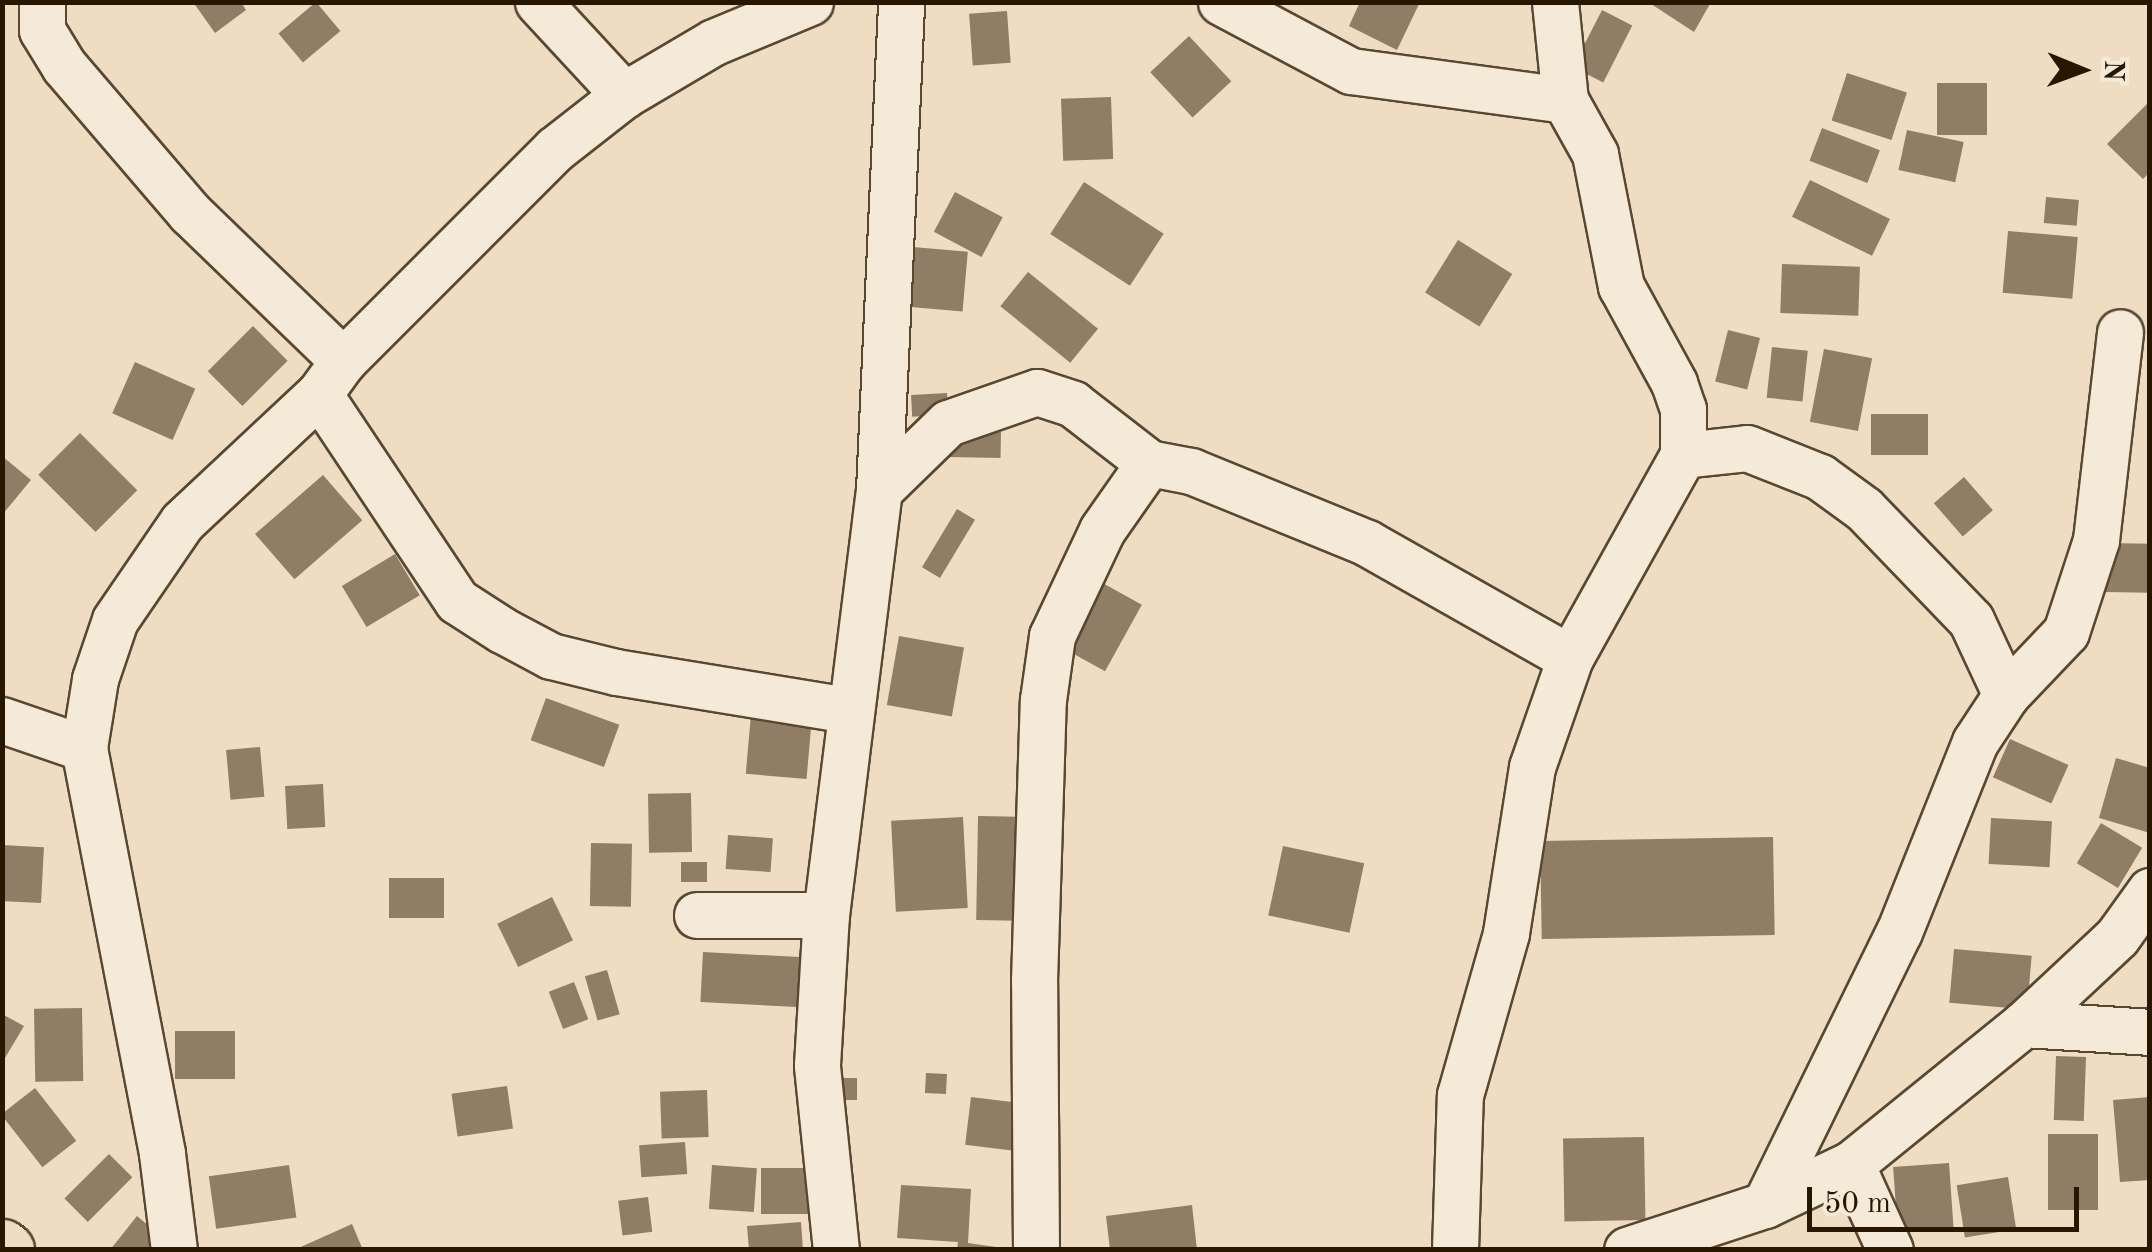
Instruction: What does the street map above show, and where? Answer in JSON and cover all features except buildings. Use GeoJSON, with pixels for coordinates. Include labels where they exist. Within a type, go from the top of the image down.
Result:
{"type":"FeatureCollection","features":[{"type":"Feature","properties":{"kind":"street"},"geometry":{"type":"LineString","coordinates":[[42,2],[42,30],[64,66],[331,377],[457,600],[551,656],[616,672],[848,710]]}},
{"type":"Feature","properties":{"kind":"street"},"geometry":{"type":"LineString","coordinates":[[538,2],[624,95]]}},
{"type":"Feature","properties":{"kind":"street"},"geometry":{"type":"LineString","coordinates":[[174,1250],[162,1153],[84,748],[110,635],[143,572],[182,522],[555,149],[624,95],[714,42],[810,2]]}},
{"type":"Feature","properties":{"kind":"street"},"geometry":{"type":"LineString","coordinates":[[836,1250],[817,1065],[826,915],[848,710],[879,490],[901,2]]}},
{"type":"Feature","properties":{"kind":"street"},"geometry":{"type":"LineString","coordinates":[[1221,2],[1351,71],[1565,100]]}},
{"type":"Feature","properties":{"kind":"street"},"geometry":{"type":"LineString","coordinates":[[1455,1250],[1463,1078],[1506,932],[1532,768],[1570,658],[1683,454],[1683,409],[1674,382],[1628,302],[1595,154],[1565,100],[1556,2]]}},
{"type":"Feature","properties":{"kind":"street"},"geometry":{"type":"LineString","coordinates":[[1764,1206],[1891,950],[1975,742],[2006,695],[2066,632],[2096,540],[2120,332]]}},
{"type":"Feature","properties":{"kind":"street"},"geometry":{"type":"LineString","coordinates":[[879,490],[948,423],[1036,392],[1073,404],[1149,463],[1190,472],[1367,543],[1570,658]]}},
{"type":"Feature","properties":{"kind":"street"},"geometry":{"type":"LineString","coordinates":[[1683,454],[1748,448],[1820,477],[1864,508],[1971,620],[2006,695]]}},
{"type":"Feature","properties":{"kind":"street"},"geometry":{"type":"LineString","coordinates":[[1036,1250],[1034,980],[1043,700],[1052,636],[1102,530],[1149,463]]}},
{"type":"Feature","properties":{"kind":"street"},"geometry":{"type":"LineString","coordinates":[[2,720],[84,748]]}},
{"type":"Feature","properties":{"kind":"street"},"geometry":{"type":"LineString","coordinates":[[1627,1250],[1764,1206],[1850,1164],[2024,1024],[2117,936],[2150,891]]}},
{"type":"Feature","properties":{"kind":"street"},"geometry":{"type":"LineString","coordinates":[[697,916],[826,915]]}},
{"type":"Feature","properties":{"kind":"street"},"geometry":{"type":"LineString","coordinates":[[2024,1024],[2150,1032]]}},
{"type":"Feature","properties":{"kind":"street"},"geometry":{"type":"LineString","coordinates":[[1850,1164],[1890,1250]]}}]}
